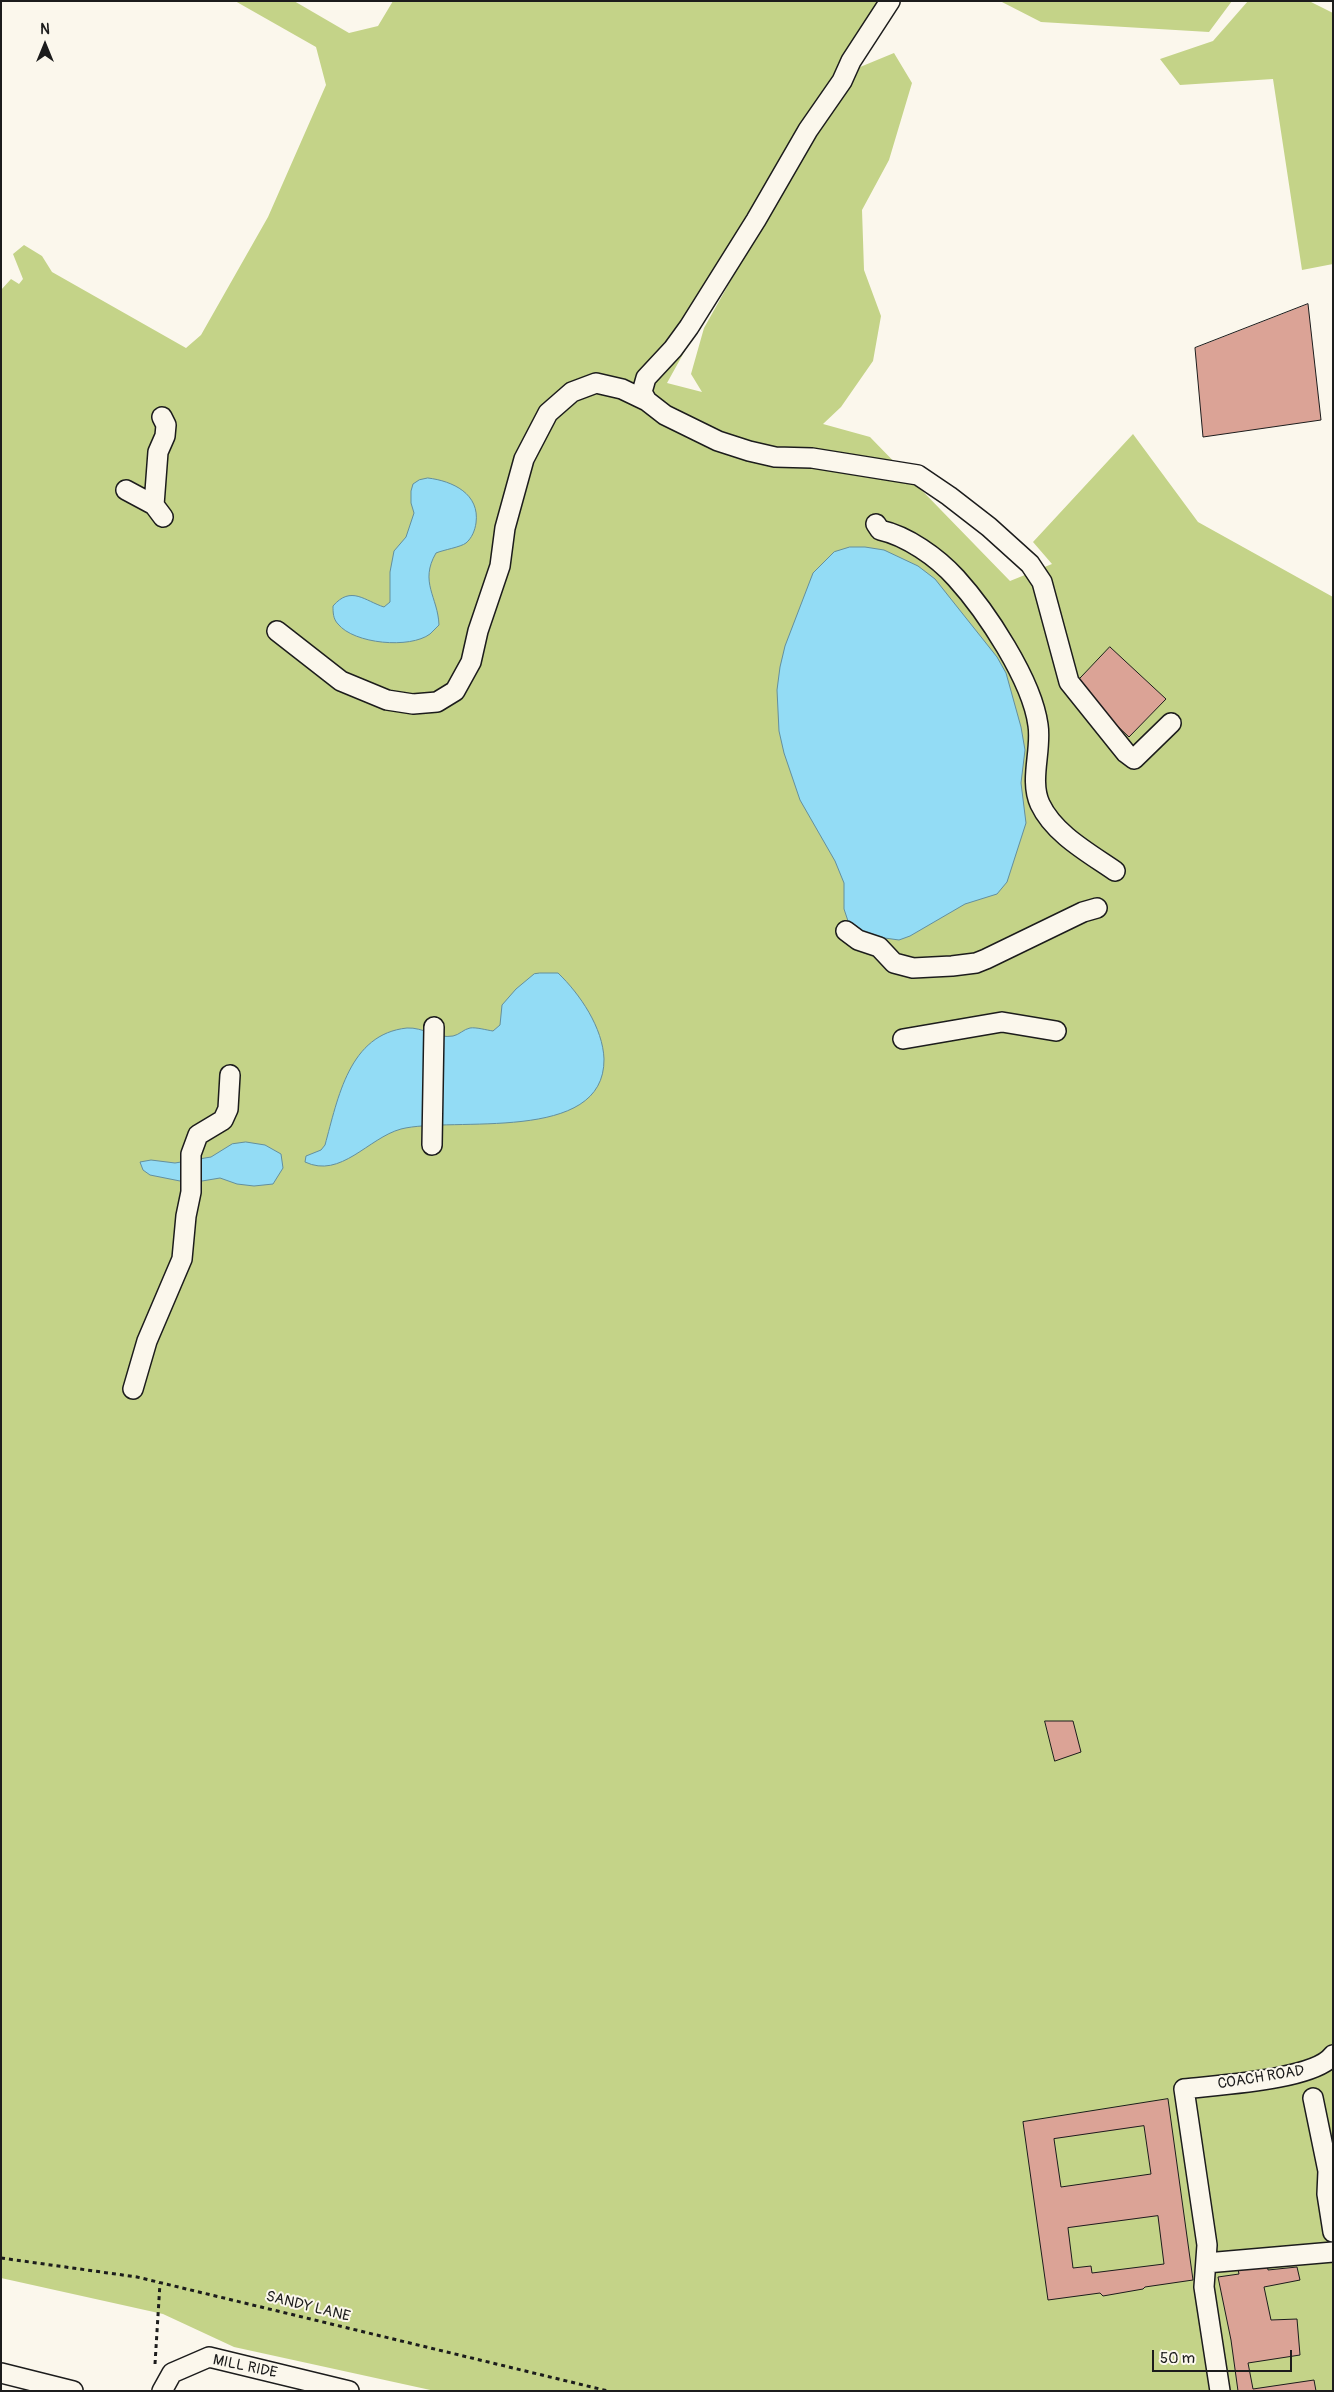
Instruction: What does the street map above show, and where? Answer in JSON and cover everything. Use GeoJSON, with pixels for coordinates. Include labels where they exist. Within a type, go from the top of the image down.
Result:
{"type":"FeatureCollection","features":[{"type":"Feature","properties":{"kind":"street"},"geometry":{"type":"LineString","coordinates":[[648,401],[642,392],[646,378],[673,349],[689,327],[756,220],[808,130],[842,81],[851,61],[890,1]]}},
{"type":"Feature","properties":{"kind":"street"},"geometry":{"type":"LineString","coordinates":[[277,631],[341,681],[370,694],[413,704],[437,702],[456,691],[471,662],[478,631],[500,566],[505,528],[524,459],[548,413],[572,392],[596,383],[622,389],[648,401],[665,415],[687,427],[749,451],[775,457],[812,458],[918,475],[976,516],[1030,564],[1042,582],[1069,682],[1126,753],[1134,759],[1171,723]]}},
{"type":"Feature","properties":{"kind":"street"},"geometry":{"type":"LineString","coordinates":[[126,490],[158,511],[158,452],[165,436],[166,425],[162,417]]}},
{"type":"Feature","properties":{"kind":"street"},"geometry":{"type":"LineString","coordinates":[[876,524],[880,530],[896,534],[939,563],[955,577],[981,609],[1010,656],[1034,707],[1039,736],[1035,792],[1044,812],[1068,838],[1115,871]]}},
{"type":"Feature","properties":{"kind":"street"},"geometry":{"type":"LineString","coordinates":[[846,930],[858,940],[879,947],[894,963],[913,968],[976,964],[1083,912],[1096,908]]}},
{"type":"Feature","properties":{"kind":"street"},"geometry":{"type":"LineString","coordinates":[[903,1039],[1002,1022],[1056,1031]]}},
{"type":"Feature","properties":{"kind":"street"},"geometry":{"type":"LineString","coordinates":[[432,1145],[434,1027]]}},
{"type":"Feature","properties":{"kind":"street"},"geometry":{"type":"LineString","coordinates":[[133,1390],[147,1341],[182,1259],[186,1216],[191,1192],[192,1154],[198,1135],[223,1120],[228,1109],[230,1075]]}},
{"type":"Feature","properties":{"kind":"street","name":"COACH ROAD"},"geometry":{"type":"LineString","coordinates":[[1206,2262],[1207,2246],[1184,2089],[1292,2074],[1316,2068],[1333,2055]]}},
{"type":"Feature","properties":{"kind":"street"},"geometry":{"type":"LineString","coordinates":[[1314,2098],[1328,2171],[1327,2194],[1333,2232]]}},
{"type":"Feature","properties":{"kind":"street"},"geometry":{"type":"LineString","coordinates":[[1220,2391],[1204,2287],[1206,2262],[1333,2252]]}},
{"type":"Feature","properties":{"kind":"street","name":"MILL RIDE"},"geometry":{"type":"LineString","coordinates":[[163,2372],[209,2357],[349,2391]]}},
{"type":"Feature","properties":{"kind":"street"},"geometry":{"type":"LineString","coordinates":[[162,2391],[163,2372]]}},
{"type":"Feature","properties":{"kind":"street"},"geometry":{"type":"LineString","coordinates":[[1,2374],[73,2391]]}},
{"type":"Feature","properties":{"kind":"path","name":"SANDY LANE"},"geometry":{"type":"LineString","coordinates":[[1,2258],[137,2277],[608,2391]]}},
{"type":"Feature","properties":{"kind":"path"},"geometry":{"type":"LineString","coordinates":[[160,2283],[163,2372]]}},
{"type":"Feature","properties":{"kind":"green space"},"geometry":{"type":"Polygon","coordinates":[[[235,1],[294,1],[349,33],[378,26],[393,1],[879,1],[667,383],[702,392],[691,374],[704,328],[848,72],[894,53],[912,83],[889,160],[862,210],[864,270],[881,316],[873,361],[841,407],[823,424],[870,437],[1010,581],[1052,564],[1033,542],[1133,434],[1198,522],[1333,597],[1333,2391],[435,2391],[234,2347],[163,2314],[1,2278],[1,290],[11,279],[19,284],[23,279],[13,254],[24,245],[42,256],[52,272],[186,348],[201,335],[268,217],[326,85],[316,47],[235,1]]]}},
{"type":"Feature","properties":{"kind":"green space"},"geometry":{"type":"Polygon","coordinates":[[[1000,1],[1232,1],[1209,32],[1041,22],[1000,1]]]}},
{"type":"Feature","properties":{"kind":"green space"},"geometry":{"type":"Polygon","coordinates":[[[1248,1],[1309,1],[1333,13],[1333,264],[1302,270],[1273,79],[1180,85],[1160,59],[1213,41],[1248,1]]]}},
{"type":"Feature","properties":{"kind":"water"},"geometry":{"type":"Polygon","coordinates":[[[428,478],[447,482],[463,491],[474,504],[476,513],[475,528],[468,541],[460,546],[436,553],[431,563],[429,581],[439,625],[430,634],[409,642],[382,642],[356,636],[346,631],[336,622],[333,606],[346,596],[358,596],[384,607],[390,602],[390,572],[394,551],[406,537],[414,513],[411,503],[413,484],[428,478]]]}},
{"type":"Feature","properties":{"kind":"water"},"geometry":{"type":"Polygon","coordinates":[[[850,547],[884,550],[918,566],[935,579],[997,657],[1006,673],[1021,727],[1025,750],[1021,783],[1026,823],[1007,882],[997,894],[965,904],[910,936],[899,940],[863,935],[849,924],[844,909],[844,883],[835,861],[800,800],[784,753],[779,731],[777,690],[780,667],[785,646],[813,573],[834,552],[850,547]]]}},
{"type":"Feature","properties":{"kind":"water"},"geometry":{"type":"Polygon","coordinates":[[[558,973],[566,981],[589,1012],[603,1047],[604,1059],[598,1086],[580,1104],[554,1116],[522,1121],[401,1129],[377,1140],[354,1155],[331,1165],[318,1166],[305,1162],[306,1156],[321,1150],[325,1145],[341,1089],[349,1071],[359,1055],[372,1042],[387,1033],[407,1028],[419,1029],[441,1036],[455,1035],[470,1028],[493,1031],[500,1025],[502,1005],[516,989],[534,974],[558,973]]]}},
{"type":"Feature","properties":{"kind":"water"},"geometry":{"type":"Polygon","coordinates":[[[246,1142],[265,1145],[281,1154],[283,1168],[273,1184],[254,1186],[237,1184],[220,1178],[190,1183],[150,1175],[143,1170],[140,1162],[151,1160],[175,1163],[211,1157],[232,1144],[246,1142]]]}},
{"type":"Feature","properties":{"kind":"building"},"geometry":{"type":"Polygon","coordinates":[[[1308,304],[1321,420],[1203,437],[1195,348],[1308,304]]]}},
{"type":"Feature","properties":{"kind":"building"},"geometry":{"type":"Polygon","coordinates":[[[1110,647],[1166,699],[1129,737],[1074,685],[1110,647]]]}},
{"type":"Feature","properties":{"kind":"building"},"geometry":{"type":"Polygon","coordinates":[[[1045,1721],[1073,1721],[1081,1752],[1055,1761],[1045,1721]]]}},
{"type":"Feature","properties":{"kind":"building"},"geometry":{"type":"Polygon","coordinates":[[[1168,2099],[1193,2280],[1145,2287],[1143,2289],[1103,2296],[1100,2293],[1048,2300],[1023,2122],[1168,2099]],[[1144,2126],[1054,2139],[1061,2187],[1151,2174],[1144,2126]],[[1158,2216],[1068,2228],[1073,2268],[1091,2266],[1092,2273],[1164,2264],[1158,2216]]]}},
{"type":"Feature","properties":{"kind":"building"},"geometry":{"type":"Polygon","coordinates":[[[1266,2260],[1268,2270],[1297,2267],[1300,2280],[1264,2287],[1271,2320],[1297,2319],[1300,2355],[1248,2363],[1253,2389],[1314,2380],[1316,2391],[1238,2391],[1231,2340],[1218,2277],[1239,2274],[1237,2265],[1266,2260]]]}}]}
